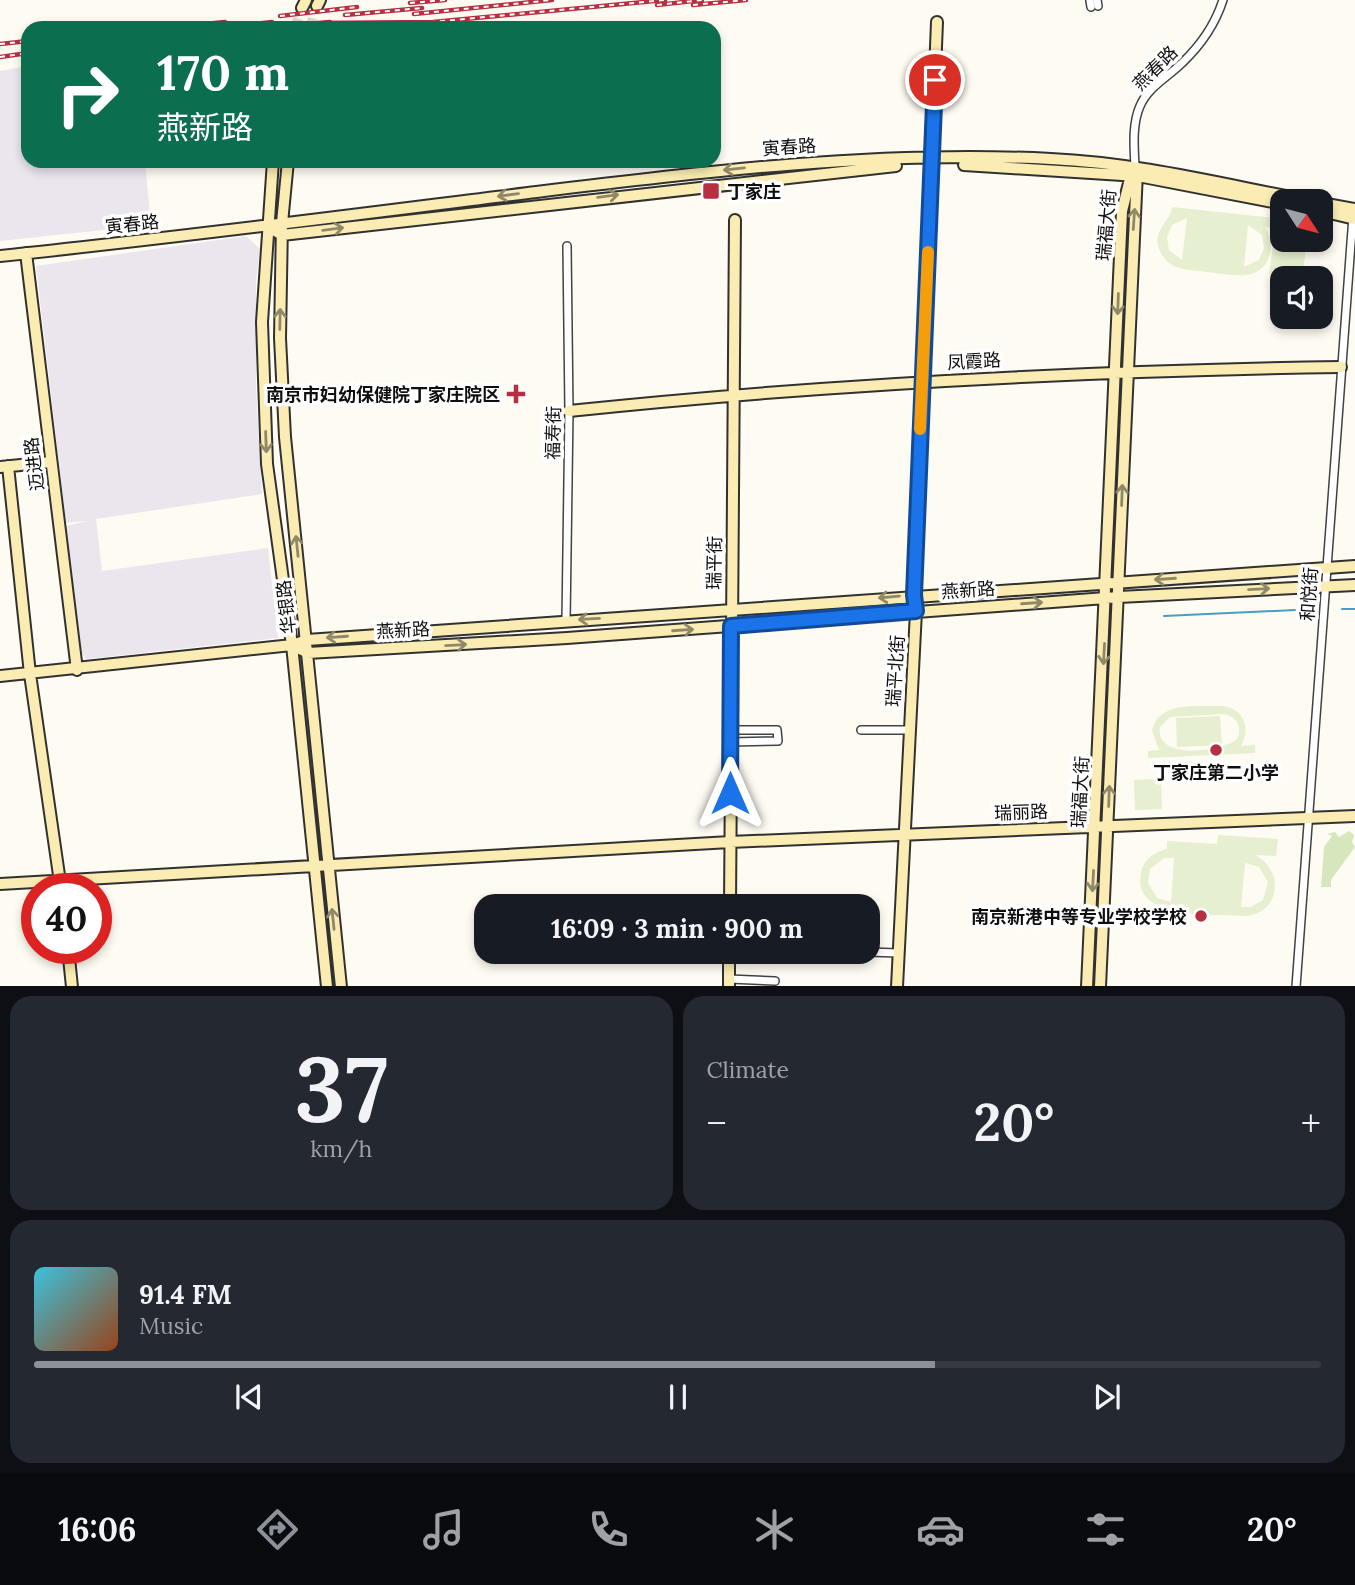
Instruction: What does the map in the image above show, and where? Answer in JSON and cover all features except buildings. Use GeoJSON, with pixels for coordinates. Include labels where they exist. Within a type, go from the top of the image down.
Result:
{"type":"FeatureCollection","features":[{"type":"Feature","properties":{"kind":"street","name":"燕春路"},"geometry":{"type":"LineString","coordinates":[[1134,172],[1133,141],[1140,106],[1151,89],[1200,44],[1216,21],[1223,0]]}},
{"type":"Feature","properties":{"kind":"street","name":"瑞平北街"},"geometry":{"type":"LineString","coordinates":[[897,986],[902,834],[916,611],[914,595],[937,22]]}},
{"type":"Feature","properties":{"kind":"street"},"geometry":{"type":"LineString","coordinates":[[935,80],[955,80]]}},
{"type":"Feature","properties":{"kind":"street","name":"寅春路"},"geometry":{"type":"LineString","coordinates":[[282,229],[932,161],[1134,172],[1270,194]]}},
{"type":"Feature","properties":{"kind":"street","name":"华银路"},"geometry":{"type":"LineString","coordinates":[[272,168],[262,322],[267,464],[292,645],[327,986]]}},
{"type":"Feature","properties":{"kind":"street","name":"华银路"},"geometry":{"type":"LineString","coordinates":[[287,168],[282,229],[280,338],[285,437],[341,986]]}},
{"type":"Feature","properties":{"kind":"street","name":"寅春路"},"geometry":{"type":"LineString","coordinates":[[1134,172],[1270,201]]}},
{"type":"Feature","properties":{"kind":"street","name":"瑞福大街"},"geometry":{"type":"LineString","coordinates":[[1087,986],[1106,583],[1134,172]]}},
{"type":"Feature","properties":{"kind":"street"},"geometry":{"type":"LineString","coordinates":[[1334,207],[1354,212]]}},
{"type":"Feature","properties":{"kind":"street"},"geometry":{"type":"LineString","coordinates":[[1334,211],[1354,212]]}},
{"type":"Feature","properties":{"kind":"street","name":"和悦街"},"geometry":{"type":"LineString","coordinates":[[1296,986],[1354,212]]}},
{"type":"Feature","properties":{"kind":"street","name":"瑞平街"},"geometry":{"type":"LineString","coordinates":[[730,894],[731,611],[736,395],[735,220]]}},
{"type":"Feature","properties":{"kind":"street","name":"寅春路"},"geometry":{"type":"LineString","coordinates":[[0,256],[268,227]]}},
{"type":"Feature","properties":{"kind":"street"},"geometry":{"type":"LineString","coordinates":[[268,227],[282,229]]}},
{"type":"Feature","properties":{"kind":"street","name":"福寿街"},"geometry":{"type":"LineString","coordinates":[[566,621],[569,411],[567,246]]}},
{"type":"Feature","properties":{"kind":"street","name":"迈进路"},"geometry":{"type":"LineString","coordinates":[[26,253],[77,670]]}},
{"type":"Feature","properties":{"kind":"street","name":"凤霞路"},"geometry":{"type":"LineString","coordinates":[[569,411],[736,395],[922,382],[1121,371],[1341,367]]}},
{"type":"Feature","properties":{"kind":"street","name":"瑞福大街"},"geometry":{"type":"LineString","coordinates":[[1100,986],[1120,582],[1121,371]]}},
{"type":"Feature","properties":{"kind":"street"},"geometry":{"type":"LineString","coordinates":[[51,463],[4,467],[58,873]]}},
{"type":"Feature","properties":{"kind":"street","name":"燕新路"},"geometry":{"type":"LineString","coordinates":[[0,676],[77,670],[292,645],[307,639],[1355,566]]}},
{"type":"Feature","properties":{"kind":"street","name":"燕新路"},"geometry":{"type":"LineString","coordinates":[[308,653],[731,626],[1119,597],[1355,584]]}},
{"type":"Feature","properties":{"kind":"street"},"geometry":{"type":"LineString","coordinates":[[292,645],[308,653]]}},
{"type":"Feature","properties":{"kind":"street"},"geometry":{"type":"LineString","coordinates":[[778,730],[778,741],[730,736],[778,730]]}},
{"type":"Feature","properties":{"kind":"street"},"geometry":{"type":"LineString","coordinates":[[861,730],[909,730]]}},
{"type":"Feature","properties":{"kind":"street","name":"瑞丽路"},"geometry":{"type":"LineString","coordinates":[[112,882],[730,842],[1355,816]]}},
{"type":"Feature","properties":{"kind":"street","name":"瑞丽路"},"geometry":{"type":"LineString","coordinates":[[0,884],[21,884]]}},
{"type":"Feature","properties":{"kind":"street"},"geometry":{"type":"LineString","coordinates":[[880,952],[898,953]]}},
{"type":"Feature","properties":{"kind":"street"},"geometry":{"type":"LineString","coordinates":[[70,964],[72,986]]}},
{"type":"Feature","properties":{"kind":"street"},"geometry":{"type":"LineString","coordinates":[[729,964],[729,983],[775,981]]}},
{"type":"Feature","properties":{"kind":"shaded area"},"geometry":{"type":"Polygon","coordinates":[[[21,67],[21,168],[146,168],[151,225],[0,241],[0,71],[21,67]]]}},
{"type":"Feature","properties":{"kind":"shaded area"},"geometry":{"type":"Polygon","coordinates":[[[246,236],[260,249],[256,281],[256,389],[262,494],[96,519],[102,571],[268,548],[278,638],[87,659],[82,654],[66,526],[87,521],[66,523],[36,266],[246,236]]]}},
{"type":"Feature","properties":{"kind":"green space"},"geometry":{"type":"Polygon","coordinates":[[[1172,207],[1270,218],[1270,228],[1265,227],[1269,234],[1269,258],[1260,270],[1244,275],[1186,270],[1168,262],[1162,255],[1158,245],[1159,233],[1172,207]],[[1187,219],[1172,225],[1167,237],[1169,250],[1182,260],[1187,219]],[[1248,225],[1244,267],[1259,260],[1264,248],[1262,235],[1248,225]]]}},
{"type":"Feature","properties":{"kind":"green space"},"geometry":{"type":"Polygon","coordinates":[[[1272,252],[1305,252],[1304,266],[1270,266],[1272,252]]]}},
{"type":"Feature","properties":{"kind":"green space"},"geometry":{"type":"Polygon","coordinates":[[[1223,706],[1241,715],[1245,733],[1241,746],[1255,745],[1255,753],[1148,758],[1148,751],[1159,750],[1152,730],[1156,720],[1163,714],[1181,707],[1223,706]],[[1228,715],[1170,717],[1160,727],[1161,738],[1168,745],[1179,749],[1220,747],[1238,738],[1238,725],[1235,719],[1228,715]]]}},
{"type":"Feature","properties":{"kind":"green space"},"geometry":{"type":"Polygon","coordinates":[[[1220,716],[1222,745],[1177,747],[1176,718],[1220,716]]]}},
{"type":"Feature","properties":{"kind":"green space"},"geometry":{"type":"Polygon","coordinates":[[[1161,779],[1162,809],[1135,810],[1134,780],[1161,779]]]}},
{"type":"Feature","properties":{"kind":"green space"},"geometry":{"type":"Polygon","coordinates":[[[1349,831],[1354,835],[1352,842],[1355,847],[1331,880],[1331,887],[1321,887],[1324,847],[1332,836],[1327,834],[1335,832],[1339,837],[1349,831]]]}},
{"type":"Feature","properties":{"kind":"green space"},"geometry":{"type":"Polygon","coordinates":[[[1218,835],[1278,839],[1276,856],[1255,855],[1265,862],[1275,881],[1271,901],[1264,909],[1242,916],[1195,914],[1161,907],[1148,899],[1141,888],[1142,868],[1150,857],[1167,849],[1167,841],[1217,844],[1218,835]],[[1164,858],[1150,869],[1148,883],[1157,898],[1171,902],[1174,858],[1164,858]],[[1245,863],[1241,907],[1251,907],[1263,900],[1268,882],[1259,867],[1245,863]]]}},
{"type":"Feature","properties":{"kind":"waterway"},"geometry":{"type":"LineString","coordinates":[[1342,609],[1355,609]]}},
{"type":"Feature","properties":{"kind":"waterway"},"geometry":{"type":"LineString","coordinates":[[1164,616],[1295,610]]}},
{"type":"Feature","properties":{"kind":"tunnel"},"geometry":{"type":"LineString","coordinates":[[312,21],[317,6]]}},
{"type":"Feature","properties":{"kind":"tunnel"},"geometry":{"type":"LineString","coordinates":[[297,21],[302,8]]}},
{"type":"Feature","properties":{"kind":"railway"},"geometry":{"type":"LineString","coordinates":[[410,3],[445,0]]}},
{"type":"Feature","properties":{"kind":"railway"},"geometry":{"type":"LineString","coordinates":[[414,14],[552,0]]}},
{"type":"Feature","properties":{"kind":"railway"},"geometry":{"type":"LineString","coordinates":[[444,21],[665,0]]}},
{"type":"Feature","properties":{"kind":"railway"},"geometry":{"type":"LineString","coordinates":[[657,5],[702,0]]}},
{"type":"Feature","properties":{"kind":"railway"},"geometry":{"type":"LineString","coordinates":[[693,5],[746,0]]}},
{"type":"Feature","properties":{"kind":"railway"},"geometry":{"type":"LineString","coordinates":[[280,16],[357,7]]}},
{"type":"Feature","properties":{"kind":"railway"},"geometry":{"type":"LineString","coordinates":[[345,15],[422,8]]}},
{"type":"Feature","properties":{"kind":"railway"},"geometry":{"type":"LineString","coordinates":[[0,44],[21,42]]}},
{"type":"Feature","properties":{"kind":"railway"},"geometry":{"type":"LineString","coordinates":[[0,57],[21,54]]}},
{"type":"Feature","properties":{"kind":"slow traffic"},"geometry":{"type":"LineString","coordinates":[[920,429],[928,252]]}},
{"type":"Feature","properties":{"kind":"place","name":"丁家庄"},"geometry":{"type":"Point","coordinates":[711,191]}},
{"type":"Feature","properties":{"kind":"place","name":"南京市妇幼保健院丁家庄院区"},"geometry":{"type":"Point","coordinates":[516,394]}},
{"type":"Feature","properties":{"kind":"place","name":"丁家庄第二小学"},"geometry":{"type":"Point","coordinates":[1216,750]}},
{"type":"Feature","properties":{"kind":"place","name":"南京新港中等专业学校学校"},"geometry":{"type":"Point","coordinates":[1201,916]}},
{"type":"Feature","properties":{"kind":"route"},"geometry":{"type":"LineString","coordinates":[[730,793],[731,626],[916,611],[914,595],[935,80]]}}]}
